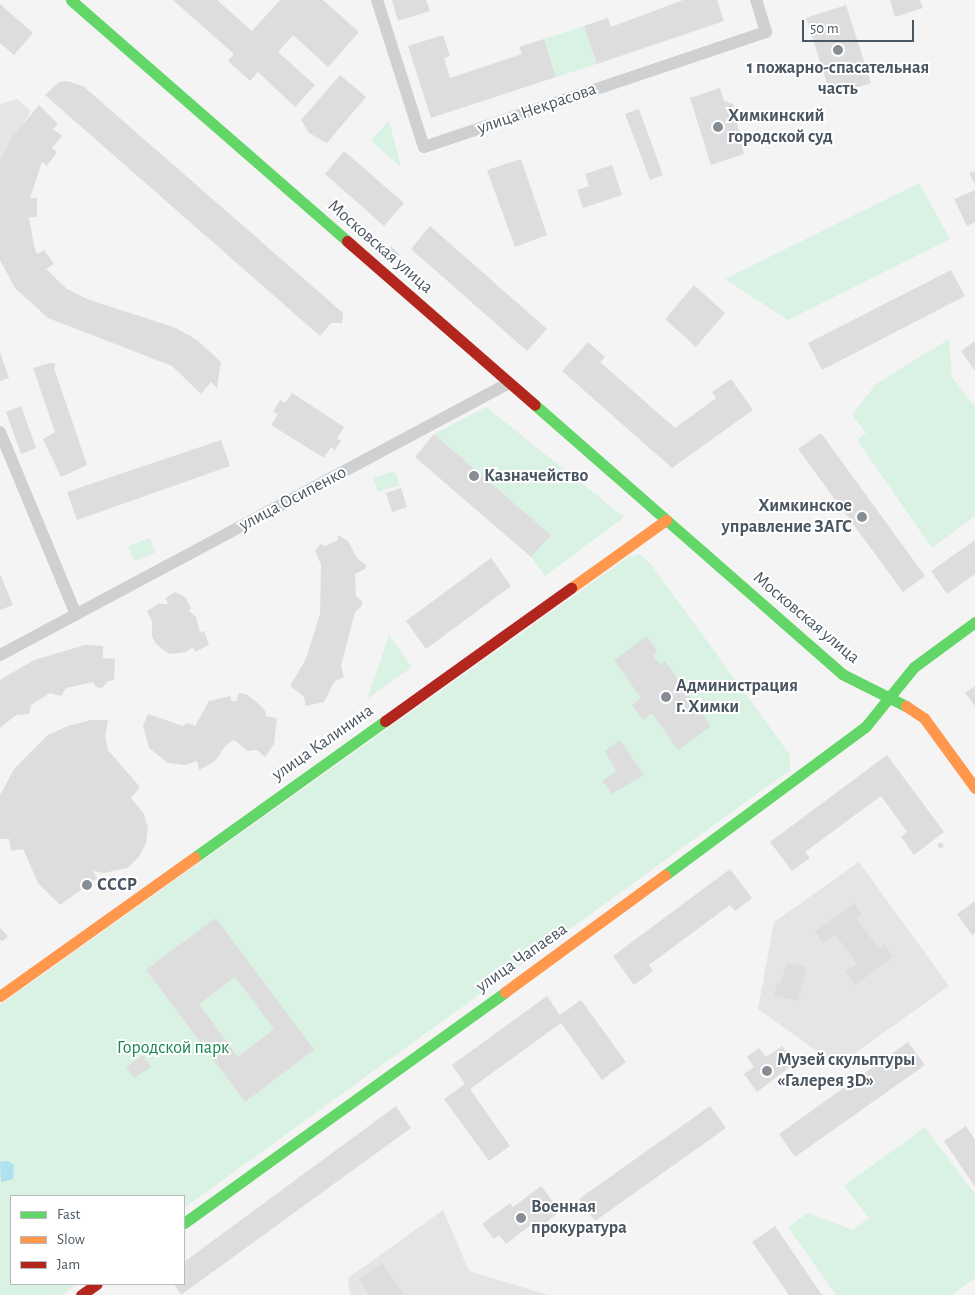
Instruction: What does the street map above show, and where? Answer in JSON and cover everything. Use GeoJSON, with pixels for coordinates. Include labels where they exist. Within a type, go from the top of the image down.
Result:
{"type":"FeatureCollection","features":[{"type":"Feature","properties":{"kind":"street","name":"Московская улица"},"geometry":{"type":"LineString","coordinates":[[71,0],[842,674],[892,697],[924,718],[975,788]]}},
{"type":"Feature","properties":{"kind":"street","name":"улица Некрасова"},"geometry":{"type":"LineString","coordinates":[[377,0],[424,147],[766,32],[756,0]]}},
{"type":"Feature","properties":{"kind":"street","name":"улица Осипенко"},"geometry":{"type":"LineString","coordinates":[[0,655],[509,383]]}},
{"type":"Feature","properties":{"kind":"street"},"geometry":{"type":"LineString","coordinates":[[0,432],[76,614]]}},
{"type":"Feature","properties":{"kind":"street","name":"улица Калинина"},"geometry":{"type":"LineString","coordinates":[[0,996],[666,520]]}},
{"type":"Feature","properties":{"kind":"street","name":"улица Чапаева"},"geometry":{"type":"LineString","coordinates":[[877,716],[914,668],[975,622]]}},
{"type":"Feature","properties":{"kind":"street","name":"улица Чапаева"},"geometry":{"type":"LineString","coordinates":[[185,1222],[579,939],[877,716],[904,704]]}},
{"type":"Feature","properties":{"kind":"street"},"geometry":{"type":"LineString","coordinates":[[81,1295],[96,1285]]}},
{"type":"Feature","properties":{"kind":"shaded area"},"geometry":{"type":"Polygon","coordinates":[[[17,99],[31,111],[0,160],[0,104],[17,99]]]}},
{"type":"Feature","properties":{"kind":"shaded area"},"geometry":{"type":"Polygon","coordinates":[[[859,862],[949,986],[837,1066],[758,1009],[774,922],[859,862]]]}},
{"type":"Feature","properties":{"kind":"shaded area"},"geometry":{"type":"Polygon","coordinates":[[[443,1210],[469,1271],[548,1295],[350,1295],[348,1278],[443,1210]]]}},
{"type":"Feature","properties":{"kind":"green space"},"geometry":{"type":"Polygon","coordinates":[[[584,26],[597,64],[556,77],[544,39],[584,26]]]}},
{"type":"Feature","properties":{"kind":"green space"},"geometry":{"type":"Polygon","coordinates":[[[389,120],[401,167],[371,141],[389,120]]]}},
{"type":"Feature","properties":{"kind":"green space"},"geometry":{"type":"Polygon","coordinates":[[[919,183],[950,239],[788,320],[725,279],[919,183]]]}},
{"type":"Feature","properties":{"kind":"green space"},"geometry":{"type":"Polygon","coordinates":[[[949,339],[952,377],[975,407],[975,516],[932,548],[857,440],[866,433],[852,415],[876,384],[949,339]]]}},
{"type":"Feature","properties":{"kind":"green space"},"geometry":{"type":"Polygon","coordinates":[[[486,407],[624,517],[545,576],[531,557],[550,534],[434,434],[486,407]]]}},
{"type":"Feature","properties":{"kind":"green space"},"geometry":{"type":"Polygon","coordinates":[[[395,471],[400,485],[378,492],[373,478],[395,471]]]}},
{"type":"Feature","properties":{"kind":"green space"},"geometry":{"type":"Polygon","coordinates":[[[150,538],[155,553],[134,561],[128,546],[150,538]]]}},
{"type":"Feature","properties":{"kind":"green space","name":"Городской парк"},"geometry":{"type":"Polygon","coordinates":[[[639,554],[650,563],[790,755],[790,770],[185,1207],[185,1195],[10,1195],[10,1285],[77,1285],[62,1295],[0,1295],[0,1005],[627,558],[639,554]]]}},
{"type":"Feature","properties":{"kind":"green space"},"geometry":{"type":"Polygon","coordinates":[[[389,635],[412,667],[367,699],[389,635]]]}},
{"type":"Feature","properties":{"kind":"green space"},"geometry":{"type":"Polygon","coordinates":[[[925,1127],[975,1194],[975,1278],[952,1295],[836,1295],[788,1227],[808,1213],[853,1230],[869,1218],[844,1186],[925,1127]]]}},
{"type":"Feature","properties":{"kind":"water"},"geometry":{"type":"Polygon","coordinates":[[[8,1161],[14,1165],[13,1179],[1,1182],[0,1162],[8,1161]]]}},
{"type":"Feature","properties":{"kind":"building"},"geometry":{"type":"Polygon","coordinates":[[[173,0],[217,0],[252,31],[280,0],[323,0],[359,32],[328,67],[293,35],[278,52],[315,85],[295,107],[258,72],[250,81],[228,61],[234,54],[173,0]]]}},
{"type":"Feature","properties":{"kind":"building"},"geometry":{"type":"Polygon","coordinates":[[[392,0],[426,0],[430,11],[398,21],[392,0]]]}},
{"type":"Feature","properties":{"kind":"building"},"geometry":{"type":"Polygon","coordinates":[[[683,0],[717,0],[724,21],[597,64],[584,26],[608,18],[611,27],[683,0]]]}},
{"type":"Feature","properties":{"kind":"building"},"geometry":{"type":"Polygon","coordinates":[[[890,0],[920,0],[923,8],[895,17],[890,0]]]}},
{"type":"Feature","properties":{"kind":"building"},"geometry":{"type":"Polygon","coordinates":[[[0,4],[33,33],[14,55],[0,43],[0,4]]]}},
{"type":"Feature","properties":{"kind":"building","name":"1 пожарно-спасательная часть"},"geometry":{"type":"Polygon","coordinates":[[[846,5],[871,83],[831,96],[806,18],[846,5]]]}},
{"type":"Feature","properties":{"kind":"building"},"geometry":{"type":"Polygon","coordinates":[[[443,35],[450,56],[444,58],[450,78],[522,54],[519,47],[544,39],[556,77],[431,118],[408,46],[443,35]]]}},
{"type":"Feature","properties":{"kind":"building"},"geometry":{"type":"Polygon","coordinates":[[[340,75],[366,97],[327,143],[309,133],[301,120],[340,75]]]}},
{"type":"Feature","properties":{"kind":"building"},"geometry":{"type":"Polygon","coordinates":[[[67,81],[83,86],[343,313],[342,323],[331,323],[320,336],[45,95],[59,82],[67,81]]]}},
{"type":"Feature","properties":{"kind":"building","name":"Химкинский городской суд"},"geometry":{"type":"Polygon","coordinates":[[[720,88],[724,101],[733,104],[744,154],[711,165],[690,98],[720,88]]]}},
{"type":"Feature","properties":{"kind":"building"},"geometry":{"type":"Polygon","coordinates":[[[39,105],[58,124],[53,129],[62,136],[52,148],[57,152],[47,166],[42,162],[30,198],[37,198],[37,217],[29,217],[34,246],[37,254],[44,250],[54,264],[46,269],[67,289],[87,299],[176,328],[197,340],[221,362],[217,388],[211,382],[201,394],[172,366],[48,318],[15,288],[0,260],[0,160],[12,137],[39,105]]]}},
{"type":"Feature","properties":{"kind":"building"},"geometry":{"type":"Polygon","coordinates":[[[639,109],[663,175],[650,180],[625,114],[639,109]]]}},
{"type":"Feature","properties":{"kind":"building"},"geometry":{"type":"Polygon","coordinates":[[[344,151],[404,203],[384,226],[325,174],[344,151]]]}},
{"type":"Feature","properties":{"kind":"building"},"geometry":{"type":"Polygon","coordinates":[[[521,159],[547,235],[515,247],[487,170],[521,159]]]}},
{"type":"Feature","properties":{"kind":"building"},"geometry":{"type":"Polygon","coordinates":[[[612,165],[622,195],[583,208],[577,190],[589,186],[585,174],[612,165]]]}},
{"type":"Feature","properties":{"kind":"building"},"geometry":{"type":"Polygon","coordinates":[[[975,171],[975,185],[969,173],[975,171]]]}},
{"type":"Feature","properties":{"kind":"building"},"geometry":{"type":"Polygon","coordinates":[[[975,190],[975,222],[967,226],[954,199],[975,190]]]}},
{"type":"Feature","properties":{"kind":"building"},"geometry":{"type":"Polygon","coordinates":[[[430,226],[547,329],[527,351],[411,249],[430,226]]]}},
{"type":"Feature","properties":{"kind":"building"},"geometry":{"type":"Polygon","coordinates":[[[391,246],[400,255],[395,260],[386,251],[391,246]]]}},
{"type":"Feature","properties":{"kind":"building"},"geometry":{"type":"Polygon","coordinates":[[[951,270],[965,296],[822,370],[808,343],[951,270]]]}},
{"type":"Feature","properties":{"kind":"building"},"geometry":{"type":"Polygon","coordinates":[[[694,285],[725,313],[696,347],[665,319],[694,285]]]}},
{"type":"Feature","properties":{"kind":"building"},"geometry":{"type":"Polygon","coordinates":[[[975,341],[975,371],[961,351],[975,341]]]}},
{"type":"Feature","properties":{"kind":"building"},"geometry":{"type":"Polygon","coordinates":[[[588,342],[605,357],[600,362],[675,428],[716,398],[712,392],[731,379],[753,410],[672,468],[562,371],[588,342]]]}},
{"type":"Feature","properties":{"kind":"building"},"geometry":{"type":"Polygon","coordinates":[[[0,352],[9,378],[0,381],[0,352]]]}},
{"type":"Feature","properties":{"kind":"building"},"geometry":{"type":"Polygon","coordinates":[[[50,363],[56,364],[54,368],[87,465],[61,477],[43,439],[55,432],[33,368],[50,363]]]}},
{"type":"Feature","properties":{"kind":"building"},"geometry":{"type":"Polygon","coordinates":[[[292,393],[344,427],[337,438],[341,441],[335,450],[331,447],[324,458],[271,425],[278,414],[273,412],[280,400],[285,403],[292,393]]]}},
{"type":"Feature","properties":{"kind":"building"},"geometry":{"type":"Polygon","coordinates":[[[21,406],[36,448],[21,454],[6,412],[21,406]]]}},
{"type":"Feature","properties":{"kind":"building"},"geometry":{"type":"Polygon","coordinates":[[[821,433],[925,576],[903,592],[798,449],[821,433]]]}},
{"type":"Feature","properties":{"kind":"building"},"geometry":{"type":"Polygon","coordinates":[[[434,434],[551,535],[531,557],[415,457],[434,434]]]}},
{"type":"Feature","properties":{"kind":"building"},"geometry":{"type":"Polygon","coordinates":[[[221,440],[230,466],[77,520],[67,492],[221,440]]]}},
{"type":"Feature","properties":{"kind":"building"},"geometry":{"type":"Polygon","coordinates":[[[401,488],[407,507],[392,512],[386,493],[401,488]]]}},
{"type":"Feature","properties":{"kind":"building"},"geometry":{"type":"Polygon","coordinates":[[[338,535],[348,541],[357,558],[366,565],[365,569],[355,574],[356,596],[362,601],[362,606],[355,612],[341,666],[344,677],[334,682],[324,702],[306,706],[304,697],[290,686],[306,659],[320,614],[321,565],[315,550],[321,544],[325,546],[338,540],[338,535]]]}},
{"type":"Feature","properties":{"kind":"building"},"geometry":{"type":"Polygon","coordinates":[[[975,540],[975,574],[947,594],[931,571],[975,540]]]}},
{"type":"Feature","properties":{"kind":"building"},"geometry":{"type":"Polygon","coordinates":[[[491,558],[511,586],[426,649],[406,621],[491,558]]]}},
{"type":"Feature","properties":{"kind":"building"},"geometry":{"type":"Polygon","coordinates":[[[0,574],[13,605],[0,610],[0,574]]]}},
{"type":"Feature","properties":{"kind":"building"},"geometry":{"type":"Polygon","coordinates":[[[175,592],[185,597],[191,608],[189,611],[196,617],[200,632],[204,631],[209,645],[195,652],[193,647],[186,652],[169,654],[156,644],[152,636],[152,621],[147,611],[158,604],[168,604],[165,598],[175,592]]]}},
{"type":"Feature","properties":{"kind":"building"},"geometry":{"type":"Polygon","coordinates":[[[647,636],[657,651],[653,655],[660,665],[665,661],[694,703],[689,706],[697,716],[702,713],[711,726],[678,750],[652,713],[643,720],[632,705],[641,698],[614,660],[647,636]]]}},
{"type":"Feature","properties":{"kind":"building"},"geometry":{"type":"Polygon","coordinates":[[[85,645],[103,646],[103,658],[115,659],[114,680],[108,681],[102,688],[96,687],[93,682],[66,688],[61,696],[50,693],[31,705],[29,714],[16,715],[0,728],[0,680],[34,660],[85,645]]]}},
{"type":"Feature","properties":{"kind":"building"},"geometry":{"type":"Polygon","coordinates":[[[975,686],[975,706],[965,693],[975,686]]]}},
{"type":"Feature","properties":{"kind":"building"},"geometry":{"type":"Polygon","coordinates":[[[239,693],[246,694],[259,704],[266,712],[265,716],[277,718],[274,744],[265,757],[257,750],[248,751],[234,740],[226,745],[215,761],[199,770],[197,761],[185,765],[168,763],[149,748],[143,725],[148,714],[183,726],[188,723],[195,726],[209,701],[230,696],[232,701],[236,701],[239,693]]]}},
{"type":"Feature","properties":{"kind":"building"},"geometry":{"type":"Polygon","coordinates":[[[91,720],[108,720],[105,736],[108,750],[140,787],[131,798],[144,814],[148,828],[146,843],[139,857],[127,868],[104,873],[93,871],[97,878],[60,905],[38,883],[23,849],[11,851],[9,839],[0,839],[0,795],[14,769],[48,735],[68,726],[91,720]]]}},
{"type":"Feature","properties":{"kind":"building"},"geometry":{"type":"Polygon","coordinates":[[[620,740],[644,775],[612,794],[602,781],[615,772],[615,768],[604,751],[620,740]]]}},
{"type":"Feature","properties":{"kind":"building"},"geometry":{"type":"Polygon","coordinates":[[[887,755],[944,832],[914,855],[901,837],[907,832],[881,796],[805,852],[810,858],[792,871],[770,842],[887,755]]]}},
{"type":"Feature","properties":{"kind":"building"},"geometry":{"type":"Polygon","coordinates":[[[941,842],[944,846],[940,849],[937,845],[941,842]]]}},
{"type":"Feature","properties":{"kind":"building"},"geometry":{"type":"Polygon","coordinates":[[[730,869],[752,898],[735,911],[730,905],[649,965],[653,971],[634,985],[613,956],[730,869]]]}},
{"type":"Feature","properties":{"kind":"building"},"geometry":{"type":"Polygon","coordinates":[[[975,901],[975,933],[972,935],[957,914],[975,901]]]}},
{"type":"Feature","properties":{"kind":"building"},"geometry":{"type":"Polygon","coordinates":[[[854,903],[862,914],[856,918],[879,949],[884,944],[893,957],[855,985],[845,972],[857,964],[835,934],[823,943],[815,932],[854,903]]]}},
{"type":"Feature","properties":{"kind":"building"},"geometry":{"type":"Polygon","coordinates":[[[216,918],[314,1050],[245,1102],[146,970],[216,918]],[[235,977],[199,1004],[238,1057],[274,1029],[235,977]]]}},
{"type":"Feature","properties":{"kind":"building"},"geometry":{"type":"Polygon","coordinates":[[[0,928],[8,936],[3,941],[0,940],[0,928]]]}},
{"type":"Feature","properties":{"kind":"building"},"geometry":{"type":"Polygon","coordinates":[[[787,962],[807,967],[798,1001],[774,995],[778,982],[781,983],[787,962]]]}},
{"type":"Feature","properties":{"kind":"building"},"geometry":{"type":"Polygon","coordinates":[[[547,996],[560,1015],[581,1000],[626,1062],[602,1080],[561,1023],[470,1089],[510,1146],[489,1161],[444,1099],[465,1084],[452,1065],[547,996]]]}},
{"type":"Feature","properties":{"kind":"building"},"geometry":{"type":"Polygon","coordinates":[[[908,1042],[925,1065],[795,1157],[779,1134],[908,1042]]]}},
{"type":"Feature","properties":{"kind":"building","name":"Музей скульптуры «Галерея 3D»"},"geometry":{"type":"Polygon","coordinates":[[[782,1046],[795,1063],[757,1092],[744,1074],[754,1067],[747,1057],[759,1048],[766,1057],[782,1046]]]}},
{"type":"Feature","properties":{"kind":"building"},"geometry":{"type":"Polygon","coordinates":[[[143,1055],[151,1067],[134,1078],[126,1067],[143,1055]]]}},
{"type":"Feature","properties":{"kind":"building"},"geometry":{"type":"Polygon","coordinates":[[[396,1106],[411,1128],[181,1295],[175,1285],[185,1285],[185,1261],[396,1106]]]}},
{"type":"Feature","properties":{"kind":"building"},"geometry":{"type":"Polygon","coordinates":[[[710,1106],[726,1128],[595,1221],[579,1199],[710,1106]]]}},
{"type":"Feature","properties":{"kind":"building"},"geometry":{"type":"Polygon","coordinates":[[[966,1126],[975,1140],[975,1187],[944,1141],[966,1126]]]}},
{"type":"Feature","properties":{"kind":"building","name":"Военная прокуратура"},"geometry":{"type":"Polygon","coordinates":[[[541,1186],[560,1211],[537,1230],[532,1224],[506,1244],[499,1235],[494,1239],[482,1224],[510,1203],[513,1207],[541,1186]]]}},
{"type":"Feature","properties":{"kind":"building"},"geometry":{"type":"Polygon","coordinates":[[[775,1226],[822,1295],[789,1295],[752,1242],[775,1226]]]}},
{"type":"Feature","properties":{"kind":"building"},"geometry":{"type":"Polygon","coordinates":[[[382,1263],[404,1295],[370,1295],[359,1279],[382,1263]]]}},
{"type":"Feature","properties":{"kind":"traffic: fast"},"geometry":{"type":"LineString","coordinates":[[71,0],[347,241]]}},
{"type":"Feature","properties":{"kind":"traffic: fast"},"geometry":{"type":"LineString","coordinates":[[535,405],[842,674],[906,706]]}},
{"type":"Feature","properties":{"kind":"traffic: fast"},"geometry":{"type":"LineString","coordinates":[[665,875],[866,726],[914,667],[975,622]]}},
{"type":"Feature","properties":{"kind":"traffic: fast"},"geometry":{"type":"LineString","coordinates":[[195,857],[385,721]]}},
{"type":"Feature","properties":{"kind":"traffic: fast"},"geometry":{"type":"LineString","coordinates":[[185,1222],[505,992]]}},
{"type":"Feature","properties":{"kind":"traffic: slow"},"geometry":{"type":"LineString","coordinates":[[571,588],[666,520]]}},
{"type":"Feature","properties":{"kind":"traffic: slow"},"geometry":{"type":"LineString","coordinates":[[906,706],[924,718],[975,788]]}},
{"type":"Feature","properties":{"kind":"traffic: slow"},"geometry":{"type":"LineString","coordinates":[[0,996],[195,857]]}},
{"type":"Feature","properties":{"kind":"traffic: slow"},"geometry":{"type":"LineString","coordinates":[[505,992],[665,875]]}},
{"type":"Feature","properties":{"kind":"traffic: jam"},"geometry":{"type":"LineString","coordinates":[[347,241],[535,405]]}},
{"type":"Feature","properties":{"kind":"traffic: jam"},"geometry":{"type":"LineString","coordinates":[[385,721],[571,588]]}},
{"type":"Feature","properties":{"kind":"traffic: jam"},"geometry":{"type":"LineString","coordinates":[[81,1295],[96,1285]]}},
{"type":"Feature","properties":{"kind":"place","name":"1 пожарно-спасательная часть"},"geometry":{"type":"Point","coordinates":[838,50]}},
{"type":"Feature","properties":{"kind":"place","name":"Химкинский городской суд"},"geometry":{"type":"Point","coordinates":[718,127]}},
{"type":"Feature","properties":{"kind":"place","name":"Казначейство"},"geometry":{"type":"Point","coordinates":[474,476]}},
{"type":"Feature","properties":{"kind":"place","name":"Химкинское управление ЗАГС"},"geometry":{"type":"Point","coordinates":[862,517]}},
{"type":"Feature","properties":{"kind":"place","name":"Администрация г. Химки"},"geometry":{"type":"Point","coordinates":[666,697]}},
{"type":"Feature","properties":{"kind":"place","name":"СССР"},"geometry":{"type":"Point","coordinates":[87,885]}},
{"type":"Feature","properties":{"kind":"place","name":"Музей скульптуры «Галерея 3D»"},"geometry":{"type":"Point","coordinates":[767,1071]}},
{"type":"Feature","properties":{"kind":"place","name":"Военная прокуратура"},"geometry":{"type":"Point","coordinates":[521,1218]}}]}
